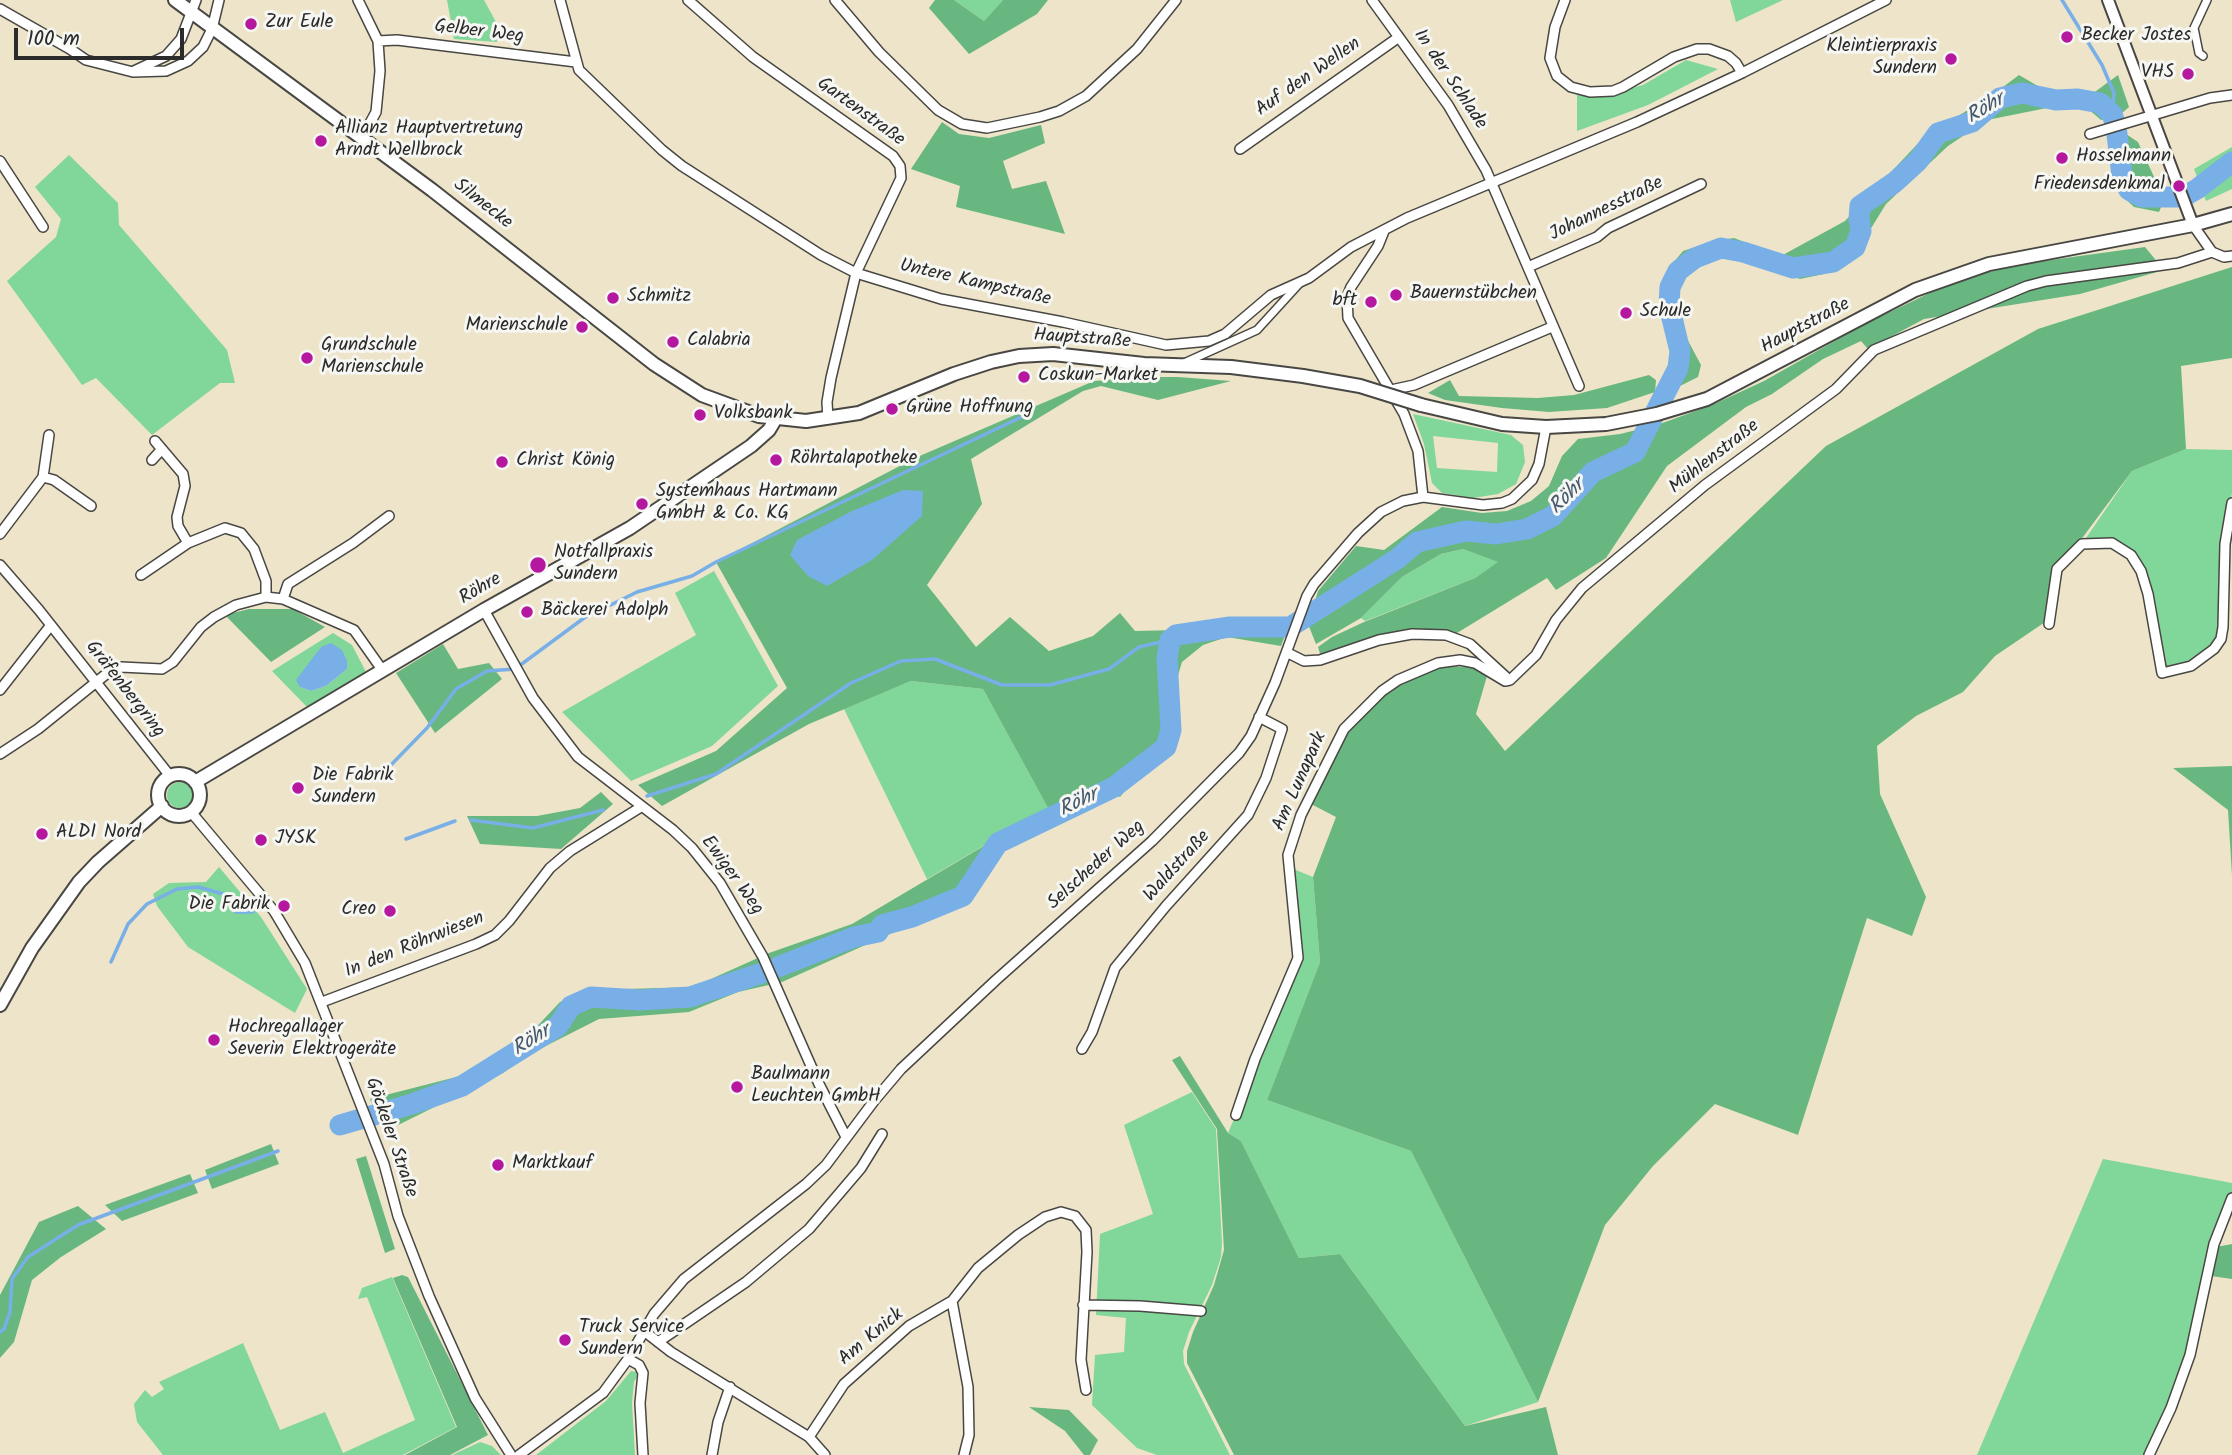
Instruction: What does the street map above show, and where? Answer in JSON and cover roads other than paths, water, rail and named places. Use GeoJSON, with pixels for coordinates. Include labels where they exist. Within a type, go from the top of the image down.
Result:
{"type":"FeatureCollection","features":[{"type":"Feature","properties":{"kind":"main road","name":"Silmecke"},"geometry":{"type":"LineString","coordinates":[[175,0],[194,6],[212,29],[362,138],[654,364],[702,395],[775,420]]}},
{"type":"Feature","properties":{"kind":"main road","name":"Hauptstraße"},"geometry":{"type":"LineString","coordinates":[[775,420],[806,421],[859,413],[954,374],[991,362],[1019,356],[1053,354],[1231,367],[1303,376],[1360,386],[1422,405],[1502,424],[1546,427],[1606,424],[1707,399],[1915,290],[1989,264],[2193,225],[2232,214]]}},
{"type":"Feature","properties":{"kind":"main road","name":"Röhre"},"geometry":{"type":"LineString","coordinates":[[195,782],[484,610],[630,528],[751,446],[769,430],[775,420]]}},
{"type":"Feature","properties":{"kind":"main road"},"geometry":{"type":"LineString","coordinates":[[186,775],[195,782],[200,796],[191,812],[176,816],[162,806],[158,794],[170,776],[186,775]]}},
{"type":"Feature","properties":{"kind":"main road"},"geometry":{"type":"LineString","coordinates":[[0,1005],[32,948],[79,881],[162,806]]}},
{"type":"Feature","properties":{"kind":"street"},"geometry":{"type":"LineString","coordinates":[[0,9],[81,58],[133,72],[166,71],[188,61],[203,47],[212,29],[219,0]]}},
{"type":"Feature","properties":{"kind":"street"},"geometry":{"type":"LineString","coordinates":[[358,0],[378,41],[379,88],[376,112],[362,138]]}},
{"type":"Feature","properties":{"kind":"street","name":"Untere Kampstraße"},"geometry":{"type":"LineString","coordinates":[[560,0],[579,70],[682,166],[821,255],[856,273],[941,299],[1063,321],[1166,345],[1191,344],[1217,338],[1235,328],[1271,295],[1302,281],[1351,247],[1384,230]]}},
{"type":"Feature","properties":{"kind":"street","name":"Gartenstraße"},"geometry":{"type":"LineString","coordinates":[[688,0],[753,57],[897,159],[901,170],[901,178],[856,273],[831,378],[827,402],[828,419]]}},
{"type":"Feature","properties":{"kind":"street"},"geometry":{"type":"LineString","coordinates":[[835,0],[879,52],[938,110],[956,122],[980,128],[1010,125],[1040,117],[1068,107],[1086,96],[1124,63],[1176,0]]}},
{"type":"Feature","properties":{"kind":"street","name":"In der Schlade"},"geometry":{"type":"LineString","coordinates":[[1372,0],[1448,105],[1491,183]]}},
{"type":"Feature","properties":{"kind":"street"},"geometry":{"type":"LineString","coordinates":[[1565,0],[1555,27],[1550,58],[1557,76],[1571,87],[1590,92],[1613,91],[1674,57],[1697,49],[1709,49],[1728,56],[1742,73]]}},
{"type":"Feature","properties":{"kind":"street"},"geometry":{"type":"LineString","coordinates":[[1423,497],[1418,451],[1412,433],[1391,390],[1348,318],[1346,309],[1351,287],[1378,246],[1384,230],[1429,208],[1637,122],[1742,73],[1886,0]]}},
{"type":"Feature","properties":{"kind":"street"},"geometry":{"type":"LineString","coordinates":[[2108,0],[2193,225],[2212,252],[2224,257],[2232,256]]}},
{"type":"Feature","properties":{"kind":"street"},"geometry":{"type":"LineString","coordinates":[[2203,56],[2199,53],[2194,28],[2207,0]]}},
{"type":"Feature","properties":{"kind":"street"},"geometry":{"type":"LineString","coordinates":[[133,72],[166,55],[181,39],[194,6]]}},
{"type":"Feature","properties":{"kind":"street","name":"Auf den Wellen"},"geometry":{"type":"LineString","coordinates":[[1240,149],[1399,37]]}},
{"type":"Feature","properties":{"kind":"street","name":"Gelber Weg"},"geometry":{"type":"LineString","coordinates":[[378,41],[397,40],[576,62]]}},
{"type":"Feature","properties":{"kind":"street"},"geometry":{"type":"LineString","coordinates":[[2090,134],[2104,132],[2210,98],[2232,95]]}},
{"type":"Feature","properties":{"kind":"street"},"geometry":{"type":"LineString","coordinates":[[0,161],[43,227]]}},
{"type":"Feature","properties":{"kind":"street"},"geometry":{"type":"LineString","coordinates":[[1491,183],[1579,386]]}},
{"type":"Feature","properties":{"kind":"street","name":"Johannesstraße"},"geometry":{"type":"LineString","coordinates":[[1528,267],[1597,237],[1608,228],[1700,184]]}},
{"type":"Feature","properties":{"kind":"street","name":"Mühlenstraße"},"geometry":{"type":"LineString","coordinates":[[1510,680],[1536,655],[1556,620],[1582,588],[1704,485],[1836,389],[1874,350],[2027,286],[2178,263],[2212,252]]}},
{"type":"Feature","properties":{"kind":"street"},"geometry":{"type":"LineString","coordinates":[[1179,365],[1257,330],[1302,281]]}},
{"type":"Feature","properties":{"kind":"street"},"geometry":{"type":"LineString","coordinates":[[1391,390],[1413,385],[1552,327]]}},
{"type":"Feature","properties":{"kind":"street","name":"Selscheder Weg"},"geometry":{"type":"LineString","coordinates":[[519,1455],[590,1405],[607,1388],[666,1298],[684,1279],[806,1184],[826,1165],[901,1069],[996,979],[1152,841],[1239,753],[1251,736],[1288,653],[1301,612],[1314,584],[1370,521],[1392,505],[1423,497],[1483,505],[1512,499],[1532,480],[1539,464],[1546,427]]}},
{"type":"Feature","properties":{"kind":"street"},"geometry":{"type":"LineString","coordinates":[[0,534],[43,477],[49,435]]}},
{"type":"Feature","properties":{"kind":"street"},"geometry":{"type":"LineString","coordinates":[[155,441],[183,474],[185,486],[177,517],[178,526],[188,543]]}},
{"type":"Feature","properties":{"kind":"street"},"geometry":{"type":"LineString","coordinates":[[152,460],[162,449]]}},
{"type":"Feature","properties":{"kind":"street"},"geometry":{"type":"LineString","coordinates":[[43,477],[54,480],[91,506]]}},
{"type":"Feature","properties":{"kind":"street"},"geometry":{"type":"LineString","coordinates":[[2049,624],[2057,569],[2082,544],[2112,543],[2131,555],[2141,570],[2162,673],[2191,666],[2214,649],[2221,639],[2225,544],[2232,503]]}},
{"type":"Feature","properties":{"kind":"street"},"geometry":{"type":"LineString","coordinates":[[283,599],[288,584],[353,543],[388,516]]}},
{"type":"Feature","properties":{"kind":"street"},"geometry":{"type":"LineString","coordinates":[[141,575],[188,543],[225,528],[241,533],[254,549],[266,581],[266,597]]}},
{"type":"Feature","properties":{"kind":"street","name":"Gräfenbergring"},"geometry":{"type":"LineString","coordinates":[[0,565],[170,776]]}},
{"type":"Feature","properties":{"kind":"street"},"geometry":{"type":"LineString","coordinates":[[0,754],[38,729],[105,674],[121,667],[162,670],[173,663],[191,638],[214,617],[236,605],[266,597],[283,599],[354,630],[383,671]]}},
{"type":"Feature","properties":{"kind":"street","name":"Ewiger Weg"},"geometry":{"type":"LineString","coordinates":[[484,610],[515,669],[578,757],[673,830],[692,848],[734,905],[763,957],[819,1084],[846,1137]]}},
{"type":"Feature","properties":{"kind":"street"},"geometry":{"type":"LineString","coordinates":[[0,690],[51,625]]}},
{"type":"Feature","properties":{"kind":"street"},"geometry":{"type":"LineString","coordinates":[[1288,653],[1304,661],[1320,660],[1379,640],[1412,634],[1446,635],[1470,645],[1510,680]]}},
{"type":"Feature","properties":{"kind":"street","name":"Am Lunapark"},"geometry":{"type":"LineString","coordinates":[[1236,1115],[1255,1059],[1298,958],[1288,855],[1301,815],[1344,729],[1382,691],[1398,680],[1438,663],[1460,660],[1475,663],[1505,681],[1510,680]]}},
{"type":"Feature","properties":{"kind":"street","name":"Waldstraße"},"geometry":{"type":"LineString","coordinates":[[1082,1049],[1092,1032],[1115,968],[1166,906],[1248,815],[1266,778],[1282,729],[1259,717]]}},
{"type":"Feature","properties":{"kind":"street","name":"In den Röhrwiesen"},"geometry":{"type":"LineString","coordinates":[[322,1002],[495,935],[570,851],[641,807]]}},
{"type":"Feature","properties":{"kind":"street","name":"Göckeler Straße"},"geometry":{"type":"LineString","coordinates":[[191,812],[274,911],[305,963],[384,1164],[398,1216],[429,1296],[475,1398],[511,1455]]}},
{"type":"Feature","properties":{"kind":"street"},"geometry":{"type":"LineString","coordinates":[[658,1342],[746,1282],[809,1229],[861,1168],[882,1134]]}},
{"type":"Feature","properties":{"kind":"street"},"geometry":{"type":"LineString","coordinates":[[2148,1455],[2171,1408],[2190,1355],[2214,1244],[2232,1198]]}},
{"type":"Feature","properties":{"kind":"street"},"geometry":{"type":"LineString","coordinates":[[964,1455],[969,1435],[968,1387],[952,1301],[978,1268],[1018,1235],[1045,1217],[1061,1212],[1075,1216],[1086,1230],[1081,1360],[1086,1390]]}},
{"type":"Feature","properties":{"kind":"street","name":"Am Knick"},"geometry":{"type":"LineString","coordinates":[[809,1437],[844,1384],[909,1326],[952,1301]]}},
{"type":"Feature","properties":{"kind":"street"},"geometry":{"type":"LineString","coordinates":[[1083,1305],[1201,1311]]}},
{"type":"Feature","properties":{"kind":"street"},"geometry":{"type":"LineString","coordinates":[[643,1331],[671,1352],[809,1437],[825,1455]]}},
{"type":"Feature","properties":{"kind":"street"},"geometry":{"type":"LineString","coordinates":[[628,1359],[639,1364],[643,1373],[640,1403],[643,1455]]}},
{"type":"Feature","properties":{"kind":"street"},"geometry":{"type":"LineString","coordinates":[[712,1455],[718,1422],[730,1387]]}},
{"type":"Feature","properties":{"kind":"water"},"geometry":{"type":"Polygon","coordinates":[[[903,490],[923,491],[922,516],[872,560],[827,586],[808,576],[790,555],[797,540],[852,511],[903,490]]]}},
{"type":"Feature","properties":{"kind":"water"},"geometry":{"type":"Polygon","coordinates":[[[331,643],[342,650],[347,669],[326,686],[311,691],[300,687],[296,680],[321,647],[331,643]]]}},
{"type":"Feature","properties":{"kind":"waterway"},"geometry":{"type":"LineString","coordinates":[[2062,0],[2102,65],[2114,93],[2112,114]]}},
{"type":"Feature","properties":{"kind":"waterway","name":"Röhr"},"geometry":{"type":"LineString","coordinates":[[778,967],[854,937],[878,932],[882,925],[912,917],[963,896],[998,843],[1114,787],[1166,747],[1171,730],[1167,658],[1170,640],[1176,635],[1230,627],[1290,627],[1397,559],[1417,542],[1466,531],[1496,534],[1527,529],[1553,516],[1593,472],[1635,452],[1678,368],[1680,351],[1669,306],[1670,287],[1678,271],[1695,258],[1721,248],[1793,268],[1833,262],[1855,247],[1861,231],[1860,206],[1895,182],[1918,161],[1938,133],[1972,122],[2000,98],[2022,93],[2056,100],[2078,99],[2100,103],[2112,114],[2116,126],[2122,176],[2129,190],[2142,197],[2183,197],[2232,162]]}},
{"type":"Feature","properties":{"kind":"waterway"},"geometry":{"type":"LineString","coordinates":[[387,769],[427,728],[456,689],[487,671],[515,669],[584,618],[637,592],[692,576],[716,562],[1030,413]]}},
{"type":"Feature","properties":{"kind":"waterway"},"geometry":{"type":"LineString","coordinates":[[647,796],[716,774],[851,683],[901,661],[935,659],[1002,685],[1050,685],[1109,669],[1139,647],[1170,640]]}},
{"type":"Feature","properties":{"kind":"waterway"},"geometry":{"type":"LineString","coordinates":[[471,820],[533,828],[603,810]]}},
{"type":"Feature","properties":{"kind":"waterway"},"geometry":{"type":"LineString","coordinates":[[406,839],[455,821]]}},
{"type":"Feature","properties":{"kind":"waterway"},"geometry":{"type":"LineString","coordinates":[[111,962],[128,924],[147,904],[177,889],[198,887],[227,895],[236,912],[253,912]]}},
{"type":"Feature","properties":{"kind":"waterway","name":"Röhr"},"geometry":{"type":"LineString","coordinates":[[340,1125],[462,1086],[558,1026],[571,1006],[591,997],[640,1000],[690,997],[762,973]]}},
{"type":"Feature","properties":{"kind":"waterway","name":"Röhr"},"geometry":{"type":"LineString","coordinates":[[0,1332],[4,1329],[10,1312],[12,1279],[28,1257],[78,1225],[278,1151]]}},
{"type":"Feature","properties":{"kind":"place","name":"Zur Eule"},"geometry":{"type":"Point","coordinates":[251,24]}},
{"type":"Feature","properties":{"kind":"place","name":"Becker Jostes"},"geometry":{"type":"Point","coordinates":[2067,37]}},
{"type":"Feature","properties":{"kind":"place","name":"Kleintierpraxis Sundern"},"geometry":{"type":"Point","coordinates":[1951,59]}},
{"type":"Feature","properties":{"kind":"place","name":"VHS"},"geometry":{"type":"Point","coordinates":[2188,74]}},
{"type":"Feature","properties":{"kind":"place","name":"Allianz Hauptvertretung Arndt Wellbrock"},"geometry":{"type":"Point","coordinates":[321,141]}},
{"type":"Feature","properties":{"kind":"place","name":"Hosselmann"},"geometry":{"type":"Point","coordinates":[2062,158]}},
{"type":"Feature","properties":{"kind":"place","name":"Friedensdenkmal"},"geometry":{"type":"Point","coordinates":[2179,186]}},
{"type":"Feature","properties":{"kind":"place","name":"Bauernstübchen"},"geometry":{"type":"Point","coordinates":[1396,295]}},
{"type":"Feature","properties":{"kind":"place","name":"Schmitz"},"geometry":{"type":"Point","coordinates":[613,298]}},
{"type":"Feature","properties":{"kind":"place","name":"bft"},"geometry":{"type":"Point","coordinates":[1371,302]}},
{"type":"Feature","properties":{"kind":"place","name":"Schule"},"geometry":{"type":"Point","coordinates":[1626,313]}},
{"type":"Feature","properties":{"kind":"place","name":"Marienschule"},"geometry":{"type":"Point","coordinates":[582,327]}},
{"type":"Feature","properties":{"kind":"place","name":"Calabria"},"geometry":{"type":"Point","coordinates":[673,342]}},
{"type":"Feature","properties":{"kind":"place","name":"Grundschule Marienschule"},"geometry":{"type":"Point","coordinates":[307,358]}},
{"type":"Feature","properties":{"kind":"place","name":"Coskun-Market"},"geometry":{"type":"Point","coordinates":[1024,377]}},
{"type":"Feature","properties":{"kind":"place","name":"Grüne Hoffnung"},"geometry":{"type":"Point","coordinates":[892,409]}},
{"type":"Feature","properties":{"kind":"place","name":"Volksbank"},"geometry":{"type":"Point","coordinates":[700,415]}},
{"type":"Feature","properties":{"kind":"place","name":"Röhrtalapotheke"},"geometry":{"type":"Point","coordinates":[776,460]}},
{"type":"Feature","properties":{"kind":"place","name":"Christ König"},"geometry":{"type":"Point","coordinates":[502,462]}},
{"type":"Feature","properties":{"kind":"place","name":"Systemhaus Hartmann GmbH & Co. KG"},"geometry":{"type":"Point","coordinates":[642,504]}},
{"type":"Feature","properties":{"kind":"place","name":"Notfallpraxis Sundern"},"geometry":{"type":"Point","coordinates":[538,565]}},
{"type":"Feature","properties":{"kind":"place","name":"Bäckerei Adolph"},"geometry":{"type":"Point","coordinates":[527,612]}},
{"type":"Feature","properties":{"kind":"place","name":"Die Fabrik Sundern"},"geometry":{"type":"Point","coordinates":[298,788]}},
{"type":"Feature","properties":{"kind":"place","name":"ALDI Nord"},"geometry":{"type":"Point","coordinates":[42,834]}},
{"type":"Feature","properties":{"kind":"place","name":"JYSK"},"geometry":{"type":"Point","coordinates":[261,840]}},
{"type":"Feature","properties":{"kind":"place","name":"Die Fabrik"},"geometry":{"type":"Point","coordinates":[284,906]}},
{"type":"Feature","properties":{"kind":"place","name":"Creo"},"geometry":{"type":"Point","coordinates":[390,911]}},
{"type":"Feature","properties":{"kind":"place","name":"Hochregallager Severin Elektrogeräte"},"geometry":{"type":"Point","coordinates":[214,1040]}},
{"type":"Feature","properties":{"kind":"place","name":"Baulmann Leuchten GmbH"},"geometry":{"type":"Point","coordinates":[737,1087]}},
{"type":"Feature","properties":{"kind":"place","name":"Marktkauf"},"geometry":{"type":"Point","coordinates":[498,1165]}},
{"type":"Feature","properties":{"kind":"place","name":"Truck Service Sundern"},"geometry":{"type":"Point","coordinates":[565,1340]}}]}
